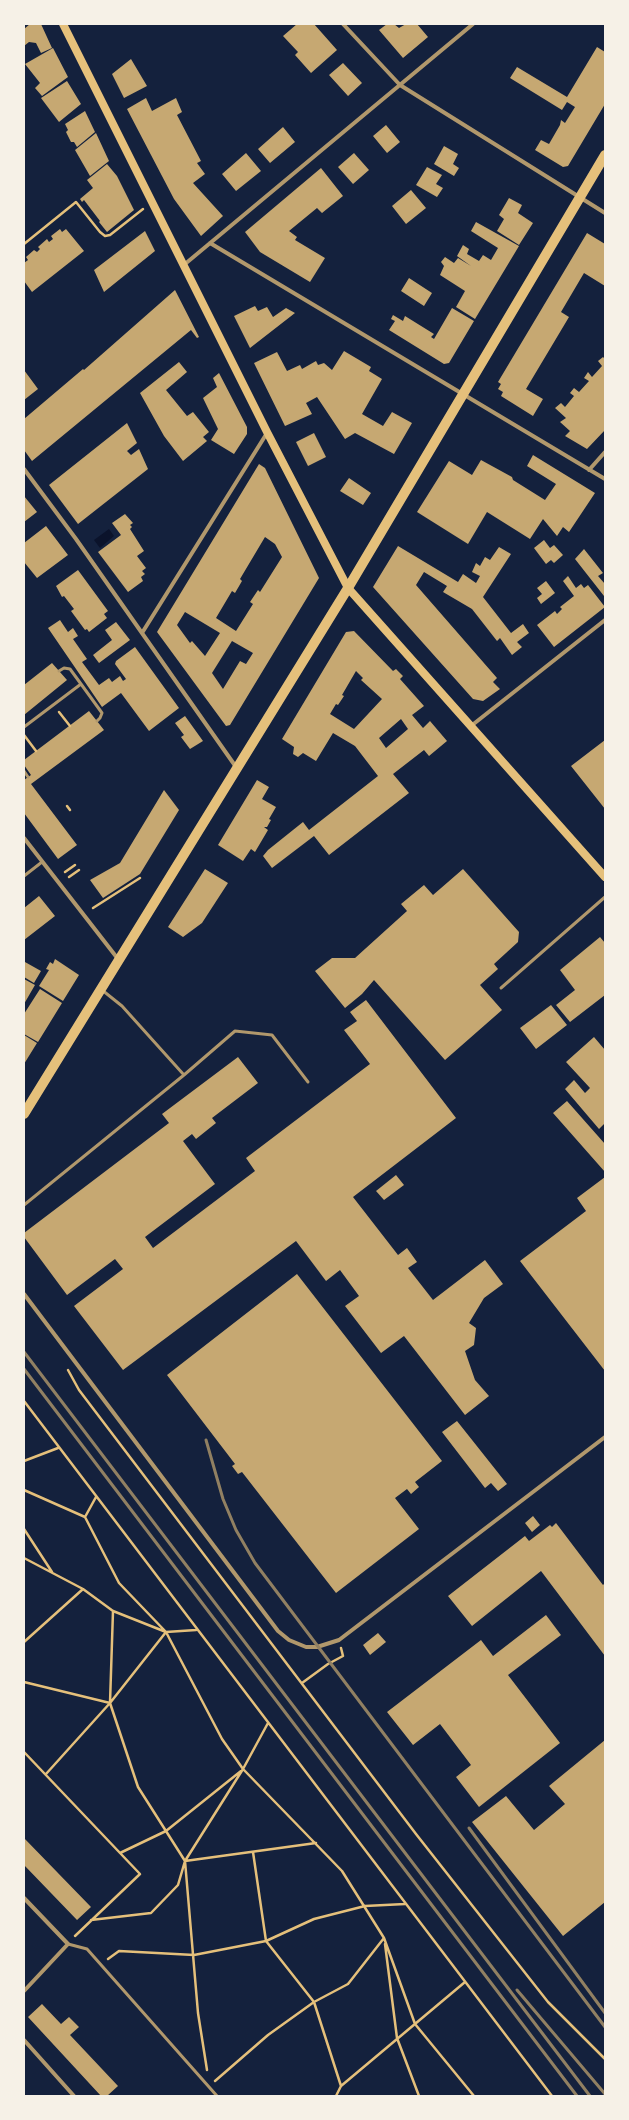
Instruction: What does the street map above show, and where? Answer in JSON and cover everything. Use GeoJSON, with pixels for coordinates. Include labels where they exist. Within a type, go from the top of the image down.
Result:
{"type":"FeatureCollection","features":[{"type":"Feature","properties":{"kind":"main road"},"geometry":{"type":"LineString","coordinates":[[63,24],[153,201],[267,432],[348,588],[605,877]]}},
{"type":"Feature","properties":{"kind":"main road"},"geometry":{"type":"LineString","coordinates":[[24,1114],[100,988],[348,588],[605,155]]}},
{"type":"Feature","properties":{"kind":"street"},"geometry":{"type":"LineString","coordinates":[[343,24],[400,85],[605,213]]}},
{"type":"Feature","properties":{"kind":"street"},"geometry":{"type":"LineString","coordinates":[[184,264],[473,24]]}},
{"type":"Feature","properties":{"kind":"street"},"geometry":{"type":"LineString","coordinates":[[210,243],[605,479]]}},
{"type":"Feature","properties":{"kind":"street"},"geometry":{"type":"LineString","coordinates":[[142,633],[267,432]]}},
{"type":"Feature","properties":{"kind":"street"},"geometry":{"type":"LineString","coordinates":[[589,470],[605,452]]}},
{"type":"Feature","properties":{"kind":"street"},"geometry":{"type":"LineString","coordinates":[[24,469],[237,767]]}},
{"type":"Feature","properties":{"kind":"street"},"geometry":{"type":"LineString","coordinates":[[471,726],[605,620]]}},
{"type":"Feature","properties":{"kind":"street"},"geometry":{"type":"LineString","coordinates":[[24,838],[119,959]]}},
{"type":"Feature","properties":{"kind":"street"},"geometry":{"type":"LineString","coordinates":[[24,1294],[278,1631],[289,1640],[306,1647],[317,1647],[339,1640],[605,1437]]}},
{"type":"Feature","properties":{"kind":"street"},"geometry":{"type":"LineString","coordinates":[[24,1898],[68,1944],[24,1991]]}},
{"type":"Feature","properties":{"kind":"street"},"geometry":{"type":"LineString","coordinates":[[24,2040],[74,2096]]}},
{"type":"Feature","properties":{"kind":"lane"},"geometry":{"type":"LineString","coordinates":[[59,671],[64,668],[70,669],[102,713],[97,721]]}},
{"type":"Feature","properties":{"kind":"lane"},"geometry":{"type":"LineString","coordinates":[[24,727],[81,684]]}},
{"type":"Feature","properties":{"kind":"lane"},"geometry":{"type":"LineString","coordinates":[[24,771],[28,777]]}},
{"type":"Feature","properties":{"kind":"lane"},"geometry":{"type":"LineString","coordinates":[[24,876],[42,862]]}},
{"type":"Feature","properties":{"kind":"lane"},"geometry":{"type":"LineString","coordinates":[[501,988],[605,897]]}},
{"type":"Feature","properties":{"kind":"lane"},"geometry":{"type":"LineString","coordinates":[[100,988],[122,1006],[184,1075]]}},
{"type":"Feature","properties":{"kind":"lane"},"geometry":{"type":"LineString","coordinates":[[24,1205],[184,1075],[235,1031],[272,1035],[308,1082]]}},
{"type":"Feature","properties":{"kind":"lane"},"geometry":{"type":"LineString","coordinates":[[68,1944],[87,1949],[217,2096]]}},
{"type":"Feature","properties":{"kind":"path"},"geometry":{"type":"LineString","coordinates":[[24,244],[76,202],[100,232],[105,236],[110,235],[153,201]]}},
{"type":"Feature","properties":{"kind":"path"},"geometry":{"type":"LineString","coordinates":[[24,735],[36,751]]}},
{"type":"Feature","properties":{"kind":"path"},"geometry":{"type":"LineString","coordinates":[[66,806],[70,810]]}},
{"type":"Feature","properties":{"kind":"path"},"geometry":{"type":"LineString","coordinates":[[65,872],[75,865]]}},
{"type":"Feature","properties":{"kind":"path"},"geometry":{"type":"LineString","coordinates":[[69,877],[79,870]]}},
{"type":"Feature","properties":{"kind":"path"},"geometry":{"type":"LineString","coordinates":[[93,908],[140,878]]}},
{"type":"Feature","properties":{"kind":"path"},"geometry":{"type":"LineString","coordinates":[[64,1364],[79,1390],[302,1683],[548,2002],[605,2059]]}},
{"type":"Feature","properties":{"kind":"path"},"geometry":{"type":"LineString","coordinates":[[24,1401],[58,1448],[552,2096]]}},
{"type":"Feature","properties":{"kind":"path"},"geometry":{"type":"LineString","coordinates":[[24,1461],[58,1448]]}},
{"type":"Feature","properties":{"kind":"path"},"geometry":{"type":"LineString","coordinates":[[24,1490],[85,1517],[119,1583],[166,1632],[222,1739],[243,1769],[316,1843],[342,1872],[365,1906],[384,1938],[415,2024],[474,2096]]}},
{"type":"Feature","properties":{"kind":"path"},"geometry":{"type":"LineString","coordinates":[[85,1517],[96,1497]]}},
{"type":"Feature","properties":{"kind":"path"},"geometry":{"type":"LineString","coordinates":[[24,1529],[52,1573]]}},
{"type":"Feature","properties":{"kind":"path"},"geometry":{"type":"LineString","coordinates":[[24,1558],[83,1589],[113,1611],[166,1632],[197,1630]]}},
{"type":"Feature","properties":{"kind":"path"},"geometry":{"type":"LineString","coordinates":[[24,1642],[83,1589]]}},
{"type":"Feature","properties":{"kind":"path"},"geometry":{"type":"LineString","coordinates":[[113,1611],[110,1703],[138,1787],[185,1861],[198,2013],[209,2087]]}},
{"type":"Feature","properties":{"kind":"path"},"geometry":{"type":"LineString","coordinates":[[46,1774],[110,1703],[166,1632]]}},
{"type":"Feature","properties":{"kind":"path"},"geometry":{"type":"LineString","coordinates":[[302,1683],[328,1664],[343,1656],[339,1640]]}},
{"type":"Feature","properties":{"kind":"path"},"geometry":{"type":"LineString","coordinates":[[24,1682],[110,1703]]}},
{"type":"Feature","properties":{"kind":"path"},"geometry":{"type":"LineString","coordinates":[[91,1920],[151,1913],[178,1885],[185,1861],[243,1769],[268,1723]]}},
{"type":"Feature","properties":{"kind":"path"},"geometry":{"type":"LineString","coordinates":[[24,1752],[140,1874],[68,1944]]}},
{"type":"Feature","properties":{"kind":"path"},"geometry":{"type":"LineString","coordinates":[[120,1853],[166,1831],[243,1769]]}},
{"type":"Feature","properties":{"kind":"path"},"geometry":{"type":"LineString","coordinates":[[185,1861],[316,1843]]}},
{"type":"Feature","properties":{"kind":"path"},"geometry":{"type":"LineString","coordinates":[[253,1852],[266,1941],[314,2002],[341,2086]]}},
{"type":"Feature","properties":{"kind":"path"},"geometry":{"type":"LineString","coordinates":[[101,1964],[119,1951],[194,1955],[266,1941],[314,1919],[365,1906],[405,1904]]}},
{"type":"Feature","properties":{"kind":"path"},"geometry":{"type":"LineString","coordinates":[[209,2087],[268,2035],[314,2002],[348,1984],[384,1938]]}},
{"type":"Feature","properties":{"kind":"path"},"geometry":{"type":"LineString","coordinates":[[384,1938],[397,2038],[419,2096]]}},
{"type":"Feature","properties":{"kind":"path"},"geometry":{"type":"LineString","coordinates":[[336,2096],[341,2086],[465,1982]]}},
{"type":"Feature","properties":{"kind":"water"},"geometry":{"type":"Polygon","coordinates":[[[109,529],[114,536],[100,548],[94,540],[109,529]]]}},
{"type":"Feature","properties":{"kind":"building"},"geometry":{"type":"Polygon","coordinates":[[[30,24],[41,24],[52,48],[41,53],[36,43],[29,42],[24,46],[24,29],[30,24]]]}},
{"type":"Feature","properties":{"kind":"building"},"geometry":{"type":"Polygon","coordinates":[[[297,24],[314,24],[337,50],[311,73],[295,55],[298,52],[283,36],[297,24]]]}},
{"type":"Feature","properties":{"kind":"building"},"geometry":{"type":"Polygon","coordinates":[[[387,24],[394,24],[399,28],[406,24],[417,24],[428,37],[403,58],[379,30],[387,24]]]}},
{"type":"Feature","properties":{"kind":"building"},"geometry":{"type":"Polygon","coordinates":[[[597,47],[605,52],[605,104],[568,166],[563,167],[535,150],[541,140],[549,144],[560,125],[561,120],[565,123],[575,107],[567,102],[562,110],[510,78],[517,67],[567,97],[597,47]]]}},
{"type":"Feature","properties":{"kind":"building"},"geometry":{"type":"Polygon","coordinates":[[[53,48],[68,77],[42,96],[35,88],[40,83],[25,64],[53,48]]]}},
{"type":"Feature","properties":{"kind":"building"},"geometry":{"type":"Polygon","coordinates":[[[131,59],[147,86],[124,98],[112,74],[131,59]]]}},
{"type":"Feature","properties":{"kind":"building"},"geometry":{"type":"Polygon","coordinates":[[[343,63],[362,83],[348,96],[329,75],[343,63]]]}},
{"type":"Feature","properties":{"kind":"building"},"geometry":{"type":"Polygon","coordinates":[[[67,81],[81,104],[59,122],[41,98],[67,81]]]}},
{"type":"Feature","properties":{"kind":"building"},"geometry":{"type":"Polygon","coordinates":[[[146,98],[152,111],[176,98],[182,112],[177,115],[201,161],[197,163],[205,174],[193,183],[223,216],[201,236],[174,199],[127,109],[146,98]]]}},
{"type":"Feature","properties":{"kind":"building"},"geometry":{"type":"Polygon","coordinates":[[[85,111],[95,132],[77,147],[74,142],[71,142],[66,132],[68,130],[65,124],[85,111]]]}},
{"type":"Feature","properties":{"kind":"building"},"geometry":{"type":"Polygon","coordinates":[[[386,125],[400,142],[387,153],[373,136],[386,125]]]}},
{"type":"Feature","properties":{"kind":"building"},"geometry":{"type":"Polygon","coordinates":[[[283,127],[295,142],[270,163],[258,149],[283,127]]]}},
{"type":"Feature","properties":{"kind":"building"},"geometry":{"type":"Polygon","coordinates":[[[96,133],[109,161],[90,176],[75,150],[96,133]]]}},
{"type":"Feature","properties":{"kind":"building"},"geometry":{"type":"Polygon","coordinates":[[[444,146],[458,154],[453,164],[459,168],[454,176],[434,164],[444,146]]]}},
{"type":"Feature","properties":{"kind":"building"},"geometry":{"type":"Polygon","coordinates":[[[246,153],[261,171],[236,191],[222,174],[246,153]]]}},
{"type":"Feature","properties":{"kind":"building"},"geometry":{"type":"Polygon","coordinates":[[[354,153],[369,170],[353,184],[338,167],[354,153]]]}},
{"type":"Feature","properties":{"kind":"building"},"geometry":{"type":"Polygon","coordinates":[[[107,164],[117,176],[134,210],[107,232],[84,200],[82,202],[80,199],[93,188],[87,180],[107,164]]]}},
{"type":"Feature","properties":{"kind":"building"},"geometry":{"type":"Polygon","coordinates":[[[427,167],[442,175],[436,184],[443,188],[437,197],[416,185],[427,167]]]}},
{"type":"Feature","properties":{"kind":"building"},"geometry":{"type":"Polygon","coordinates":[[[321,168],[343,196],[322,213],[317,208],[289,231],[297,237],[295,240],[325,258],[310,282],[260,252],[245,232],[321,168]]]}},
{"type":"Feature","properties":{"kind":"building"},"geometry":{"type":"Polygon","coordinates":[[[411,190],[426,208],[406,224],[392,206],[411,190]]]}},
{"type":"Feature","properties":{"kind":"building"},"geometry":{"type":"Polygon","coordinates":[[[509,198],[522,205],[518,213],[533,223],[519,245],[497,231],[504,219],[499,215],[509,198]]]}},
{"type":"Feature","properties":{"kind":"building"},"geometry":{"type":"Polygon","coordinates":[[[476,222],[519,246],[475,319],[456,307],[465,291],[440,275],[444,266],[441,262],[445,257],[454,263],[458,258],[471,266],[457,256],[463,245],[469,249],[467,254],[479,261],[483,255],[491,260],[498,248],[471,231],[476,222]]]}},
{"type":"Feature","properties":{"kind":"building"},"geometry":{"type":"Polygon","coordinates":[[[60,229],[62,232],[66,229],[84,251],[32,292],[24,281],[24,263],[28,260],[26,257],[34,250],[37,252],[40,249],[38,247],[47,239],[49,242],[53,239],[51,236],[60,229]]]}},
{"type":"Feature","properties":{"kind":"building"},"geometry":{"type":"Polygon","coordinates":[[[145,231],[155,251],[104,292],[94,270],[145,231]]]}},
{"type":"Feature","properties":{"kind":"building"},"geometry":{"type":"Polygon","coordinates":[[[587,233],[605,244],[605,286],[584,273],[561,312],[569,317],[526,389],[543,399],[533,416],[501,396],[503,392],[498,389],[501,384],[498,382],[587,233]]]}},
{"type":"Feature","properties":{"kind":"building"},"geometry":{"type":"Polygon","coordinates":[[[409,278],[432,293],[424,306],[401,291],[409,278]]]}},
{"type":"Feature","properties":{"kind":"building"},"geometry":{"type":"Polygon","coordinates":[[[175,290],[199,337],[197,338],[191,330],[32,461],[24,450],[24,419],[83,369],[84,370],[175,290]]]}},
{"type":"Feature","properties":{"kind":"building"},"geometry":{"type":"Polygon","coordinates":[[[255,306],[258,311],[267,307],[273,317],[286,308],[295,313],[250,348],[234,316],[255,306]]]}},
{"type":"Feature","properties":{"kind":"building"},"geometry":{"type":"Polygon","coordinates":[[[452,308],[474,321],[449,363],[444,364],[389,330],[395,321],[391,319],[393,315],[403,321],[405,316],[434,334],[431,337],[434,339],[452,308]]]}},
{"type":"Feature","properties":{"kind":"building"},"geometry":{"type":"Polygon","coordinates":[[[344,351],[371,367],[369,371],[382,379],[362,414],[383,426],[392,412],[412,423],[394,454],[355,433],[345,439],[317,397],[306,403],[312,414],[285,426],[254,363],[277,352],[287,371],[300,365],[302,369],[316,361],[318,365],[324,363],[332,370],[344,351]]]}},
{"type":"Feature","properties":{"kind":"building"},"geometry":{"type":"Polygon","coordinates":[[[603,357],[605,359],[605,430],[587,449],[565,436],[570,431],[560,422],[566,418],[555,408],[561,403],[565,407],[574,396],[570,393],[574,388],[579,392],[589,381],[584,378],[588,372],[592,377],[602,366],[598,361],[603,357]]]}},
{"type":"Feature","properties":{"kind":"building"},"geometry":{"type":"Polygon","coordinates":[[[179,362],[187,372],[166,390],[187,416],[193,412],[209,432],[203,437],[207,441],[183,461],[164,436],[140,393],[179,362]]]}},
{"type":"Feature","properties":{"kind":"building"},"geometry":{"type":"Polygon","coordinates":[[[24,370],[38,389],[24,400],[24,370]]]}},
{"type":"Feature","properties":{"kind":"building"},"geometry":{"type":"Polygon","coordinates":[[[219,373],[247,427],[247,434],[234,454],[211,440],[218,429],[203,398],[217,387],[213,378],[219,373]]]}},
{"type":"Feature","properties":{"kind":"building"},"geometry":{"type":"Polygon","coordinates":[[[127,423],[137,443],[127,451],[131,455],[139,449],[148,469],[78,524],[49,485],[127,423]]]}},
{"type":"Feature","properties":{"kind":"building"},"geometry":{"type":"Polygon","coordinates":[[[314,433],[326,457],[308,466],[296,442],[314,433]]]}},
{"type":"Feature","properties":{"kind":"building"},"geometry":{"type":"Polygon","coordinates":[[[533,455],[595,493],[569,532],[563,527],[557,536],[543,519],[530,539],[487,512],[468,544],[417,512],[449,461],[472,475],[481,460],[512,477],[513,480],[545,500],[556,484],[527,466],[533,455]]]}},
{"type":"Feature","properties":{"kind":"building"},"geometry":{"type":"Polygon","coordinates":[[[259,464],[265,468],[319,578],[230,725],[226,726],[157,632],[259,464]],[[265,537],[240,579],[242,581],[235,593],[232,591],[216,618],[236,631],[253,604],[250,602],[258,590],[260,592],[282,557],[275,544],[265,537]],[[185,612],[177,625],[190,643],[192,641],[205,656],[220,633],[185,612]],[[232,641],[212,673],[223,689],[240,661],[246,664],[253,653],[232,641]]]}},
{"type":"Feature","properties":{"kind":"building"},"geometry":{"type":"Polygon","coordinates":[[[349,478],[371,493],[363,505],[340,491],[349,478]]]}},
{"type":"Feature","properties":{"kind":"building"},"geometry":{"type":"Polygon","coordinates":[[[24,496],[37,512],[24,522],[24,496]]]}},
{"type":"Feature","properties":{"kind":"building"},"geometry":{"type":"Polygon","coordinates":[[[125,514],[133,523],[130,525],[132,527],[130,529],[144,551],[137,556],[146,568],[142,571],[145,574],[141,577],[143,581],[128,592],[98,552],[121,535],[112,523],[125,514]]]}},
{"type":"Feature","properties":{"kind":"building"},"geometry":{"type":"Polygon","coordinates":[[[46,526],[68,555],[37,578],[24,562],[24,543],[46,526]]]}},
{"type":"Feature","properties":{"kind":"building"},"geometry":{"type":"Polygon","coordinates":[[[544,540],[550,548],[554,545],[563,555],[554,563],[551,560],[546,564],[534,548],[544,540]]]}},
{"type":"Feature","properties":{"kind":"building"},"geometry":{"type":"Polygon","coordinates":[[[398,546],[458,582],[463,574],[476,583],[480,576],[472,572],[476,563],[480,566],[485,557],[490,560],[499,547],[511,554],[483,597],[511,633],[523,624],[529,633],[517,642],[522,647],[512,655],[500,638],[497,641],[472,609],[443,592],[447,586],[424,572],[416,585],[497,678],[493,682],[500,689],[483,701],[473,699],[373,587],[398,546]]]}},
{"type":"Feature","properties":{"kind":"building"},"geometry":{"type":"Polygon","coordinates":[[[584,549],[603,573],[598,576],[605,584],[604,596],[575,559],[584,549]]]}},
{"type":"Feature","properties":{"kind":"building"},"geometry":{"type":"Polygon","coordinates":[[[78,570],[108,611],[104,614],[107,618],[89,632],[87,629],[85,630],[71,611],[74,609],[64,596],[62,597],[56,586],[78,570]]]}},
{"type":"Feature","properties":{"kind":"building"},"geometry":{"type":"Polygon","coordinates":[[[568,576],[576,588],[581,584],[584,588],[588,585],[605,607],[554,647],[537,625],[555,611],[557,614],[562,609],[560,607],[574,596],[563,581],[568,576]]]}},
{"type":"Feature","properties":{"kind":"building"},"geometry":{"type":"Polygon","coordinates":[[[546,581],[555,593],[541,604],[537,598],[542,594],[537,588],[546,581]]]}},
{"type":"Feature","properties":{"kind":"building"},"geometry":{"type":"Polygon","coordinates":[[[60,620],[68,632],[73,628],[78,636],[73,639],[87,659],[82,662],[99,685],[109,678],[112,682],[120,676],[123,681],[126,679],[115,664],[116,661],[135,647],[179,708],[149,731],[121,693],[102,707],[48,628],[60,620]]]}},
{"type":"Feature","properties":{"kind":"building"},"geometry":{"type":"Polygon","coordinates":[[[116,622],[130,640],[99,663],[93,655],[112,640],[105,630],[116,622]]]}},
{"type":"Feature","properties":{"kind":"building"},"geometry":{"type":"Polygon","coordinates":[[[354,631],[393,671],[396,669],[403,676],[400,679],[424,706],[412,715],[423,728],[430,721],[447,741],[429,756],[424,750],[393,774],[409,793],[329,855],[314,836],[272,868],[263,856],[268,850],[303,822],[309,830],[378,776],[355,746],[333,733],[316,761],[303,753],[298,757],[293,754],[294,747],[282,739],[346,632],[354,631]],[[356,671],[342,695],[344,696],[338,705],[336,704],[330,714],[354,729],[382,699],[361,680],[363,678],[356,671]],[[401,719],[379,738],[386,748],[408,729],[401,719]]]}},
{"type":"Feature","properties":{"kind":"building"},"geometry":{"type":"Polygon","coordinates":[[[52,663],[67,680],[24,715],[24,685],[52,663]]]}},
{"type":"Feature","properties":{"kind":"building"},"geometry":{"type":"Polygon","coordinates":[[[89,711],[104,730],[31,784],[77,845],[58,859],[24,813],[24,780],[31,775],[24,765],[24,760],[89,711]]]}},
{"type":"Feature","properties":{"kind":"building"},"geometry":{"type":"Polygon","coordinates":[[[185,716],[203,741],[190,749],[181,737],[184,735],[175,723],[185,716]]]}},
{"type":"Feature","properties":{"kind":"building"},"geometry":{"type":"Polygon","coordinates":[[[605,740],[605,809],[571,766],[605,740]]]}},
{"type":"Feature","properties":{"kind":"building"},"geometry":{"type":"Polygon","coordinates":[[[257,780],[269,787],[262,799],[276,807],[269,819],[271,820],[267,827],[264,827],[268,830],[255,852],[251,849],[243,861],[218,845],[257,780]]]}},
{"type":"Feature","properties":{"kind":"building"},"geometry":{"type":"Polygon","coordinates":[[[164,790],[179,810],[140,874],[103,898],[90,880],[120,863],[164,790]]]}},
{"type":"Feature","properties":{"kind":"building"},"geometry":{"type":"Polygon","coordinates":[[[205,869],[228,883],[202,923],[183,937],[168,927],[205,869]]]}},
{"type":"Feature","properties":{"kind":"building"},"geometry":{"type":"Polygon","coordinates":[[[463,869],[519,932],[518,942],[494,964],[498,969],[480,985],[502,1010],[445,1060],[374,980],[362,994],[345,1008],[315,971],[332,958],[355,958],[407,911],[401,904],[424,885],[433,895],[463,869]]]}},
{"type":"Feature","properties":{"kind":"building"},"geometry":{"type":"Polygon","coordinates":[[[39,896],[55,916],[24,940],[24,908],[39,896]]]}},
{"type":"Feature","properties":{"kind":"building"},"geometry":{"type":"Polygon","coordinates":[[[600,937],[605,943],[605,995],[570,1022],[556,1005],[575,990],[560,970],[600,937]]]}},
{"type":"Feature","properties":{"kind":"building"},"geometry":{"type":"Polygon","coordinates":[[[55,959],[79,975],[63,1001],[39,986],[49,970],[46,969],[50,962],[53,964],[55,959]]]}},
{"type":"Feature","properties":{"kind":"building"},"geometry":{"type":"Polygon","coordinates":[[[25,962],[41,971],[34,983],[24,977],[25,962]]]}},
{"type":"Feature","properties":{"kind":"building"},"geometry":{"type":"Polygon","coordinates":[[[24,979],[35,985],[24,1004],[24,979]]]}},
{"type":"Feature","properties":{"kind":"building"},"geometry":{"type":"Polygon","coordinates":[[[40,989],[62,1003],[38,1042],[24,1034],[24,1014],[40,989]]]}},
{"type":"Feature","properties":{"kind":"building"},"geometry":{"type":"Polygon","coordinates":[[[366,1000],[456,1118],[353,1197],[398,1255],[407,1248],[417,1262],[408,1268],[433,1300],[485,1260],[503,1284],[484,1298],[469,1323],[476,1328],[474,1345],[465,1351],[475,1380],[489,1396],[465,1415],[404,1336],[381,1353],[345,1306],[359,1296],[340,1270],[326,1281],[296,1241],[123,1370],[74,1306],[123,1269],[115,1259],[67,1295],[24,1237],[24,1233],[169,1123],[162,1114],[238,1057],[258,1083],[212,1118],[216,1123],[196,1139],[192,1134],[183,1141],[215,1184],[145,1237],[153,1248],[255,1171],[246,1158],[370,1064],[344,1030],[357,1021],[350,1012],[366,1000]]]}},
{"type":"Feature","properties":{"kind":"building"},"geometry":{"type":"Polygon","coordinates":[[[551,1005],[567,1025],[536,1049],[520,1028],[551,1005]]]}},
{"type":"Feature","properties":{"kind":"building"},"geometry":{"type":"Polygon","coordinates":[[[24,1035],[37,1043],[24,1064],[24,1035]]]}},
{"type":"Feature","properties":{"kind":"building"},"geometry":{"type":"Polygon","coordinates":[[[594,1037],[605,1050],[605,1123],[599,1129],[565,1089],[574,1080],[585,1093],[590,1088],[566,1062],[594,1037]]]}},
{"type":"Feature","properties":{"kind":"building"},"geometry":{"type":"Polygon","coordinates":[[[567,1101],[605,1144],[605,1172],[553,1113],[567,1101]]]}},
{"type":"Feature","properties":{"kind":"building"},"geometry":{"type":"Polygon","coordinates":[[[396,1175],[404,1185],[384,1200],[376,1191],[396,1175]]]}},
{"type":"Feature","properties":{"kind":"building"},"geometry":{"type":"Polygon","coordinates":[[[605,1177],[605,1371],[520,1261],[586,1211],[577,1198],[605,1177]]]}},
{"type":"Feature","properties":{"kind":"building"},"geometry":{"type":"Polygon","coordinates":[[[297,1274],[442,1461],[415,1482],[419,1487],[411,1494],[407,1489],[395,1498],[419,1529],[336,1593],[242,1472],[238,1474],[232,1466],[235,1464],[167,1375],[297,1274]]]}},
{"type":"Feature","properties":{"kind":"building"},"geometry":{"type":"Polygon","coordinates":[[[457,1421],[507,1484],[498,1491],[491,1483],[485,1488],[442,1432],[457,1421]]]}},
{"type":"Feature","properties":{"kind":"building"},"geometry":{"type":"Polygon","coordinates":[[[533,1516],[540,1525],[532,1532],[525,1523],[533,1516]]]}},
{"type":"Feature","properties":{"kind":"building"},"geometry":{"type":"Polygon","coordinates":[[[556,1523],[603,1585],[605,1583],[605,1656],[541,1571],[472,1626],[448,1596],[525,1536],[529,1541],[550,1525],[552,1527],[556,1523]]]}},
{"type":"Feature","properties":{"kind":"building"},"geometry":{"type":"Polygon","coordinates":[[[546,1615],[561,1635],[508,1675],[560,1743],[479,1807],[456,1777],[471,1765],[440,1724],[413,1745],[387,1712],[481,1640],[493,1656],[546,1615]]]}},
{"type":"Feature","properties":{"kind":"building"},"geometry":{"type":"Polygon","coordinates":[[[378,1633],[386,1642],[370,1655],[363,1645],[378,1633]]]}},
{"type":"Feature","properties":{"kind":"building"},"geometry":{"type":"Polygon","coordinates":[[[605,1740],[605,1902],[563,1936],[472,1822],[506,1796],[534,1830],[565,1804],[549,1786],[605,1740]]]}},
{"type":"Feature","properties":{"kind":"building"},"geometry":{"type":"Polygon","coordinates":[[[24,1838],[91,1907],[77,1920],[24,1865],[24,1838]]]}},
{"type":"Feature","properties":{"kind":"building"},"geometry":{"type":"Polygon","coordinates":[[[42,2004],[61,2024],[69,2017],[79,2027],[70,2035],[118,2086],[107,2096],[101,2096],[28,2017],[42,2004]]]}},
{"type":"Feature","properties":{"kind":"railway"},"geometry":{"type":"LineString","coordinates":[[24,1352],[590,2096]]}},
{"type":"Feature","properties":{"kind":"railway"},"geometry":{"type":"LineString","coordinates":[[24,1369],[577,2096]]}},
{"type":"Feature","properties":{"kind":"railway"},"geometry":{"type":"LineString","coordinates":[[206,1440],[223,1499],[236,1530],[255,1563],[605,2027]]}},
{"type":"Feature","properties":{"kind":"railway"},"geometry":{"type":"LineString","coordinates":[[469,1828],[605,2013]]}},
{"type":"Feature","properties":{"kind":"railway"},"geometry":{"type":"LineString","coordinates":[[517,1990],[605,2094]]}}]}
